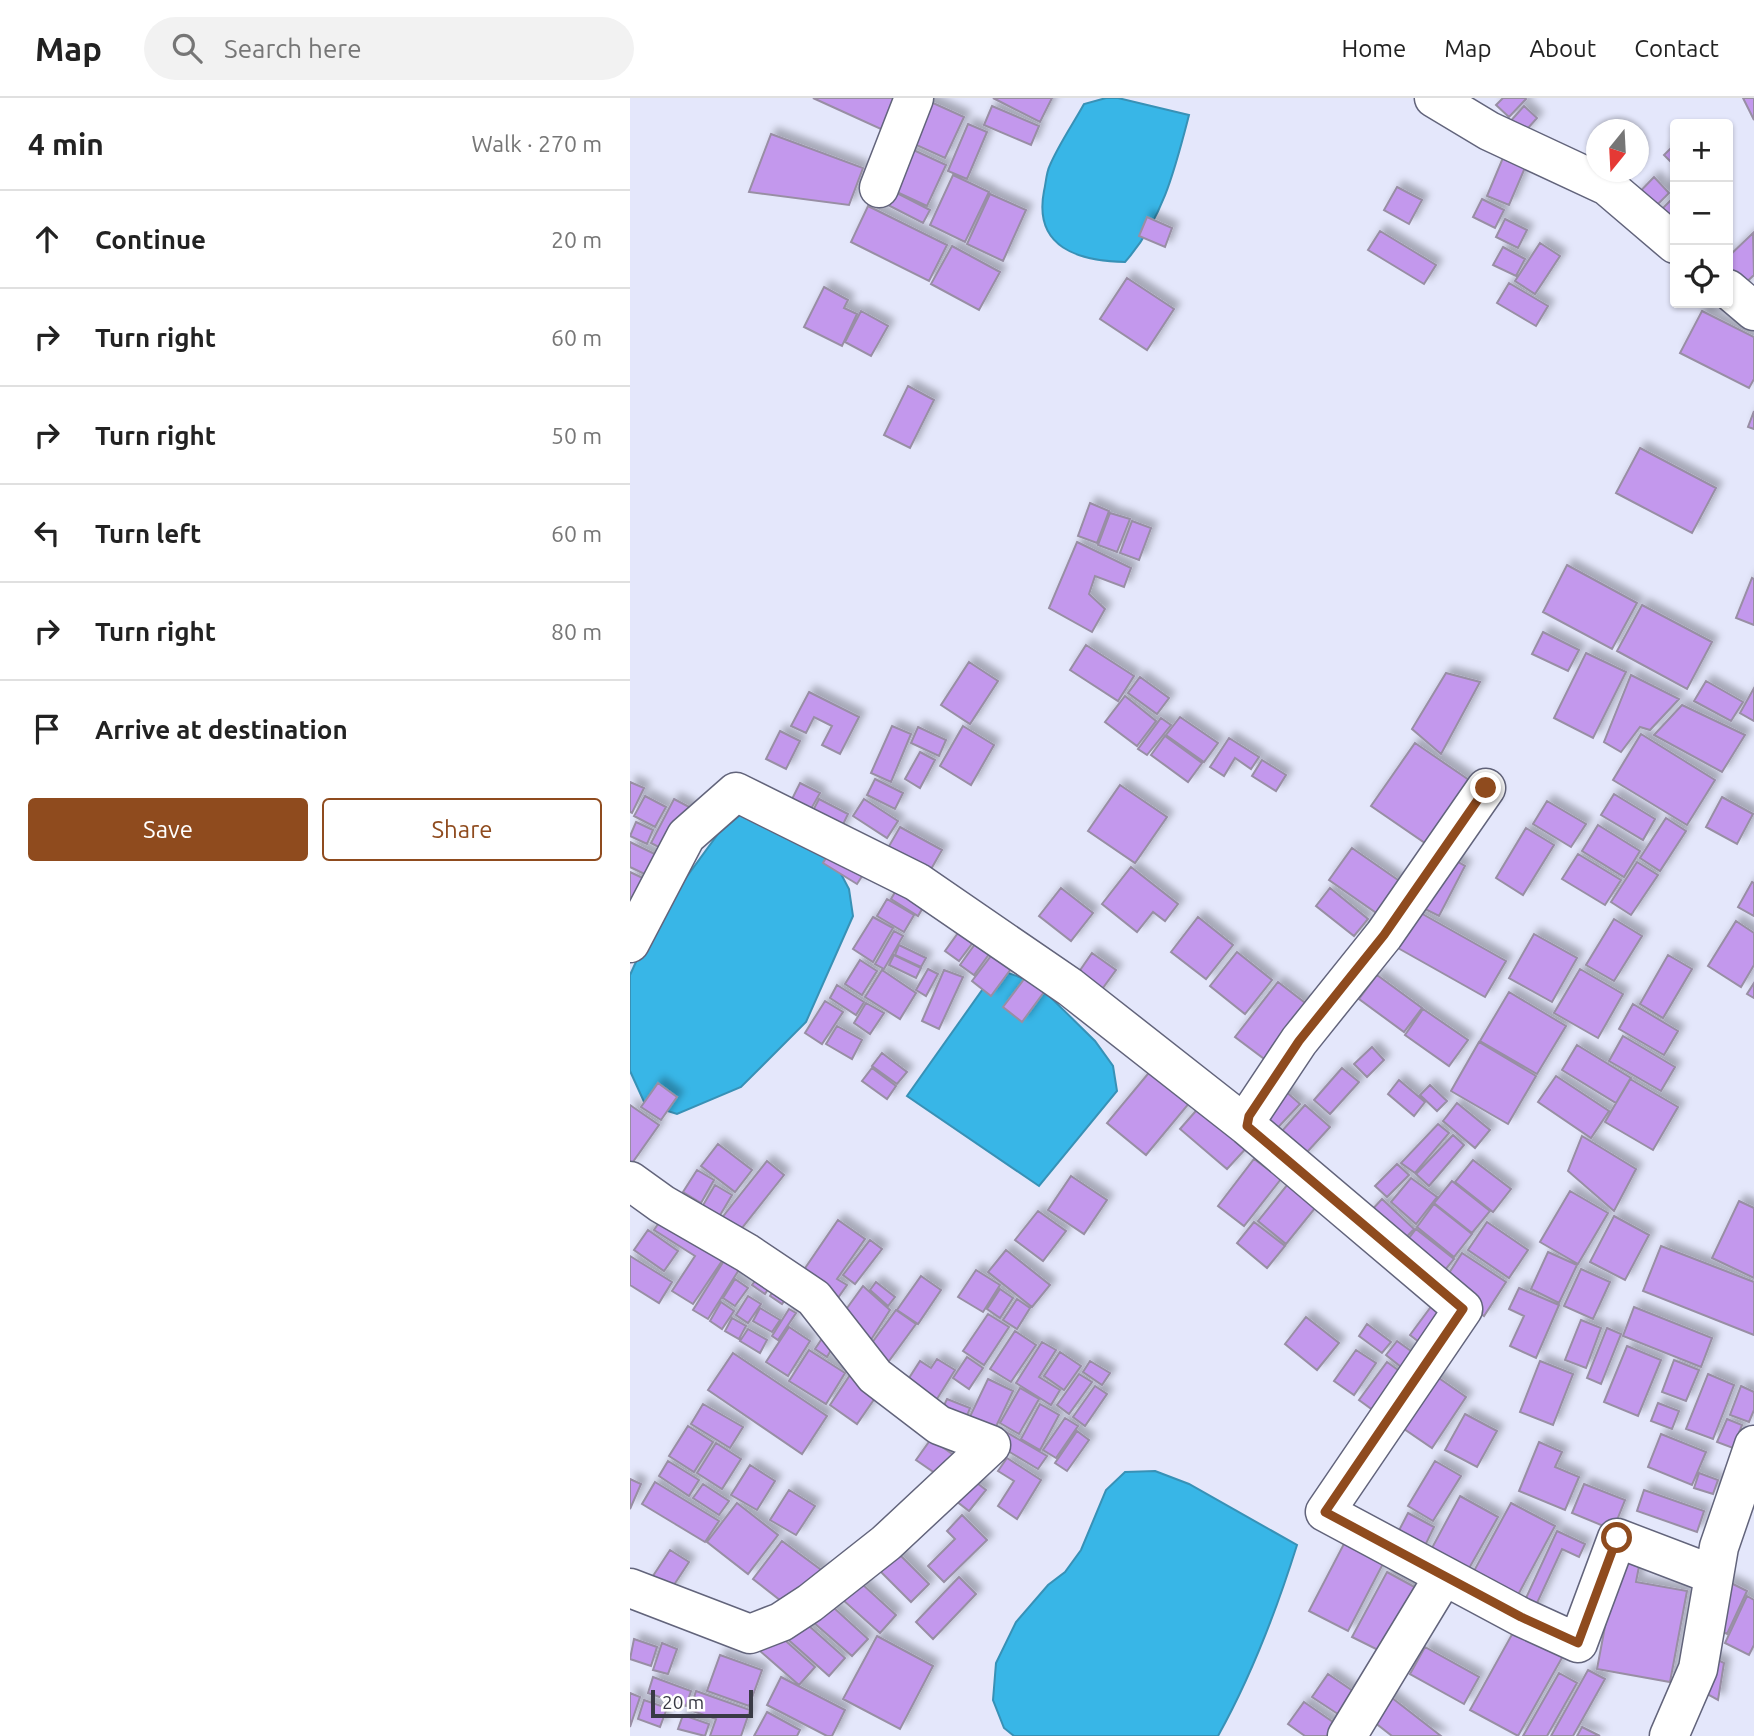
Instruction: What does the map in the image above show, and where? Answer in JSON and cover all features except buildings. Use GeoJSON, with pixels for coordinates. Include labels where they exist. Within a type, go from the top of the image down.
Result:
{"type":"FeatureCollection","features":[{"type":"Feature","properties":{"kind":"street"},"geometry":{"type":"LineString","coordinates":[[879,188],[914,98]]}},
{"type":"Feature","properties":{"kind":"street"},"geometry":{"type":"LineString","coordinates":[[1434,98],[1489,131],[1606,186],[1670,240]]}},
{"type":"Feature","properties":{"kind":"street"},"geometry":{"type":"LineString","coordinates":[[1733,293],[1754,312]]}},
{"type":"Feature","properties":{"kind":"street"},"geometry":{"type":"LineString","coordinates":[[1247,1126],[1249,1116],[1299,1041],[1384,935],[1486,788]]}},
{"type":"Feature","properties":{"kind":"street"},"geometry":{"type":"LineString","coordinates":[[630,943],[686,836],[736,792],[918,882],[1070,987],[1247,1126],[1463,1309],[1325,1512],[1521,1617],[1578,1643],[1617,1538],[1714,1575]]}},
{"type":"Feature","properties":{"kind":"street"},"geometry":{"type":"LineString","coordinates":[[630,1181],[662,1204],[747,1253],[814,1298],[875,1376],[939,1425],[991,1444],[886,1543],[810,1603],[771,1626],[750,1634],[630,1588]]}},
{"type":"Feature","properties":{"kind":"street"},"geometry":{"type":"LineString","coordinates":[[1669,1736],[1698,1669],[1719,1547],[1754,1445]]}},
{"type":"Feature","properties":{"kind":"street"},"geometry":{"type":"LineString","coordinates":[[1348,1736],[1444,1576]]}},
{"type":"Feature","properties":{"kind":"water"},"geometry":{"type":"Polygon","coordinates":[[[1118,98],[1189,115],[1166,193],[1149,228],[1125,262],[1091,258],[1063,247],[1053,238],[1046,226],[1042,210],[1048,171],[1062,142],[1084,104],[1118,98]]]}},
{"type":"Feature","properties":{"kind":"water"},"geometry":{"type":"Polygon","coordinates":[[[748,808],[831,855],[849,889],[853,916],[806,1022],[741,1087],[677,1114],[645,1104],[630,1071],[630,975],[655,920],[718,834],[748,808]]]}},
{"type":"Feature","properties":{"kind":"water"},"geometry":{"type":"Polygon","coordinates":[[[997,969],[1036,983],[1095,1041],[1113,1066],[1117,1091],[1039,1186],[907,1096],[997,969]]]}},
{"type":"Feature","properties":{"kind":"water"},"geometry":{"type":"Polygon","coordinates":[[[1155,1471],[1189,1484],[1297,1545],[1262,1643],[1218,1736],[1014,1736],[1004,1728],[993,1700],[996,1663],[1016,1622],[1048,1585],[1065,1572],[1081,1550],[1106,1490],[1125,1472],[1155,1471]]]}},
{"type":"Feature","properties":{"kind":"route"},"geometry":{"type":"LineString","coordinates":[[1486,788],[1384,935],[1299,1041],[1249,1116],[1247,1126],[1463,1309],[1325,1512],[1521,1617],[1578,1643],[1617,1538]]}}]}
